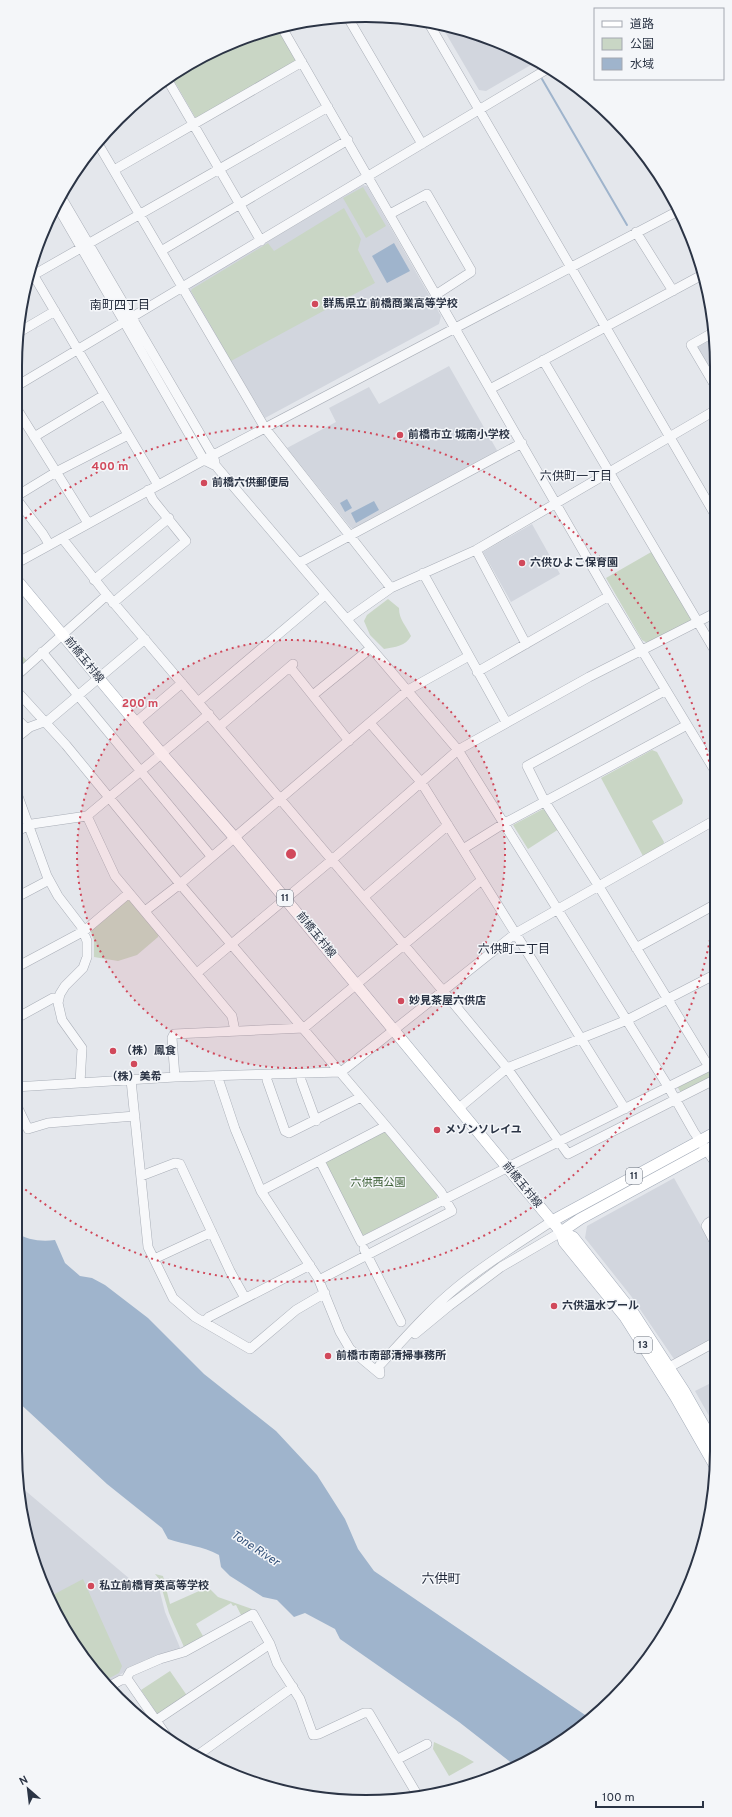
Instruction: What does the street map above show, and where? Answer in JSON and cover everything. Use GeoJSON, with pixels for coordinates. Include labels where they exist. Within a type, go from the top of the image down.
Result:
{"type":"FeatureCollection","features":[{"type":"Feature","properties":{"kind":"main road","name":"前橋玉村線"},"geometry":{"type":"LineString","coordinates":[[22,586],[135,723],[286,899],[561,1232]]}},
{"type":"Feature","properties":{"kind":"main road","name":"11"},"geometry":{"type":"LineString","coordinates":[[552,1221],[710,1135]]}},
{"type":"Feature","properties":{"kind":"main road","name":"11"},"geometry":{"type":"LineString","coordinates":[[561,1232],[580,1219],[710,1149]]}},
{"type":"Feature","properties":{"kind":"main road","name":"13"},"geometry":{"type":"LineString","coordinates":[[561,1232],[564,1242],[625,1317],[664,1369],[710,1438]]}},
{"type":"Feature","properties":{"kind":"main road","name":"13"},"geometry":{"type":"LineString","coordinates":[[664,1369],[710,1456]]}},
{"type":"Feature","properties":{"kind":"street"},"geometry":{"type":"LineString","coordinates":[[352,23],[422,144]]}},
{"type":"Feature","properties":{"kind":"street"},"geometry":{"type":"LineString","coordinates":[[432,29],[710,506]]}},
{"type":"Feature","properties":{"kind":"street"},"geometry":{"type":"LineString","coordinates":[[285,32],[437,294],[609,596],[710,763]]}},
{"type":"Feature","properties":{"kind":"street"},"geometry":{"type":"LineString","coordinates":[[114,170],[302,62]]}},
{"type":"Feature","properties":{"kind":"street"},"geometry":{"type":"LineString","coordinates":[[22,383],[543,71]]}},
{"type":"Feature","properties":{"kind":"street"},"geometry":{"type":"LineString","coordinates":[[170,84],[260,241]]}},
{"type":"Feature","properties":{"kind":"street"},"geometry":{"type":"LineString","coordinates":[[35,272],[85,246],[328,107]]}},
{"type":"Feature","properties":{"kind":"street"},"geometry":{"type":"LineString","coordinates":[[161,251],[348,140]]}},
{"type":"Feature","properties":{"kind":"street"},"geometry":{"type":"LineString","coordinates":[[100,148],[265,428],[391,588]]}},
{"type":"Feature","properties":{"kind":"street"},"geometry":{"type":"LineString","coordinates":[[390,214],[427,194],[472,270],[437,294]]}},
{"type":"Feature","properties":{"kind":"street"},"geometry":{"type":"LineString","coordinates":[[64,202],[85,246],[128,320],[204,460],[216,466],[458,750],[627,1020],[699,1140],[710,1147]]}},
{"type":"Feature","properties":{"kind":"street"},"geometry":{"type":"LineString","coordinates":[[60,209],[85,246]]}},
{"type":"Feature","properties":{"kind":"street"},"geometry":{"type":"LineString","coordinates":[[22,560],[204,460],[456,329],[674,213]]}},
{"type":"Feature","properties":{"kind":"street"},"geometry":{"type":"LineString","coordinates":[[636,232],[673,291]]}},
{"type":"Feature","properties":{"kind":"street"},"geometry":{"type":"LineString","coordinates":[[490,389],[698,277]]}},
{"type":"Feature","properties":{"kind":"street"},"geometry":{"type":"LineString","coordinates":[[34,278],[55,311],[158,485]]}},
{"type":"Feature","properties":{"kind":"street"},"geometry":{"type":"LineString","coordinates":[[24,329],[55,311]]}},
{"type":"Feature","properties":{"kind":"street"},"geometry":{"type":"LineString","coordinates":[[128,320],[213,456],[216,466]]}},
{"type":"Feature","properties":{"kind":"street"},"geometry":{"type":"LineString","coordinates":[[708,335],[691,345],[710,377]]}},
{"type":"Feature","properties":{"kind":"street"},"geometry":{"type":"LineString","coordinates":[[543,360],[710,643]]}},
{"type":"Feature","properties":{"kind":"street"},"geometry":{"type":"LineString","coordinates":[[34,437],[104,395]]}},
{"type":"Feature","properties":{"kind":"street"},"geometry":{"type":"LineString","coordinates":[[347,619],[391,588],[476,550],[710,413]]}},
{"type":"Feature","properties":{"kind":"street"},"geometry":{"type":"LineString","coordinates":[[22,417],[88,523]]}},
{"type":"Feature","properties":{"kind":"street"},"geometry":{"type":"LineString","coordinates":[[22,493],[56,472],[128,435]]}},
{"type":"Feature","properties":{"kind":"street"},"geometry":{"type":"LineString","coordinates":[[299,563],[350,534],[522,443]]}},
{"type":"Feature","properties":{"kind":"street"},"geometry":{"type":"LineString","coordinates":[[114,603],[186,540],[153,500],[148,490]]}},
{"type":"Feature","properties":{"kind":"street"},"geometry":{"type":"LineString","coordinates":[[22,506],[49,544]]}},
{"type":"Feature","properties":{"kind":"street"},"geometry":{"type":"LineString","coordinates":[[94,580],[169,518]]}},
{"type":"Feature","properties":{"kind":"street"},"geometry":{"type":"LineString","coordinates":[[62,538],[94,580],[333,859],[507,1068],[568,1154],[710,1082]]}},
{"type":"Feature","properties":{"kind":"street"},"geometry":{"type":"LineString","coordinates":[[476,550],[526,644]]}},
{"type":"Feature","properties":{"kind":"street"},"geometry":{"type":"LineString","coordinates":[[423,573],[506,722]]}},
{"type":"Feature","properties":{"kind":"street"},"geometry":{"type":"LineString","coordinates":[[22,671],[107,595]]}},
{"type":"Feature","properties":{"kind":"street"},"geometry":{"type":"LineString","coordinates":[[198,702],[325,595]]}},
{"type":"Feature","properties":{"kind":"street"},"geometry":{"type":"LineString","coordinates":[[477,672],[609,596]]}},
{"type":"Feature","properties":{"kind":"street"},"geometry":{"type":"LineString","coordinates":[[197,973],[333,859],[458,750],[506,722],[710,616]]}},
{"type":"Feature","properties":{"kind":"street"},"geometry":{"type":"LineString","coordinates":[[22,733],[27,729],[45,722],[145,639]]}},
{"type":"Feature","properties":{"kind":"street"},"geometry":{"type":"LineString","coordinates":[[313,695],[371,648]]}},
{"type":"Feature","properties":{"kind":"street"},"geometry":{"type":"LineString","coordinates":[[42,652],[211,856]]}},
{"type":"Feature","properties":{"kind":"street"},"geometry":{"type":"LineString","coordinates":[[145,911],[180,884],[211,856],[408,690],[469,656]]}},
{"type":"Feature","properties":{"kind":"street"},"geometry":{"type":"LineString","coordinates":[[219,727],[291,666],[349,741]]}},
{"type":"Feature","properties":{"kind":"street"},"geometry":{"type":"LineString","coordinates":[[135,723],[182,683]]}},
{"type":"Feature","properties":{"kind":"street"},"geometry":{"type":"LineString","coordinates":[[666,690],[527,766],[545,802],[598,885],[668,1000],[710,1062]]}},
{"type":"Feature","properties":{"kind":"street"},"geometry":{"type":"LineString","coordinates":[[22,697],[109,797],[180,884],[304,1028],[446,1199],[452,1211],[319,1280]]}},
{"type":"Feature","properties":{"kind":"street"},"geometry":{"type":"LineString","coordinates":[[22,829],[28,826],[88,816],[209,714]]}},
{"type":"Feature","properties":{"kind":"street"},"geometry":{"type":"LineString","coordinates":[[370,723],[421,782],[625,1110]]}},
{"type":"Feature","properties":{"kind":"street"},"geometry":{"type":"LineString","coordinates":[[22,724],[27,729]]}},
{"type":"Feature","properties":{"kind":"street"},"geometry":{"type":"LineString","coordinates":[[463,850],[504,824],[687,725]]}},
{"type":"Feature","properties":{"kind":"street"},"geometry":{"type":"LineString","coordinates":[[22,808],[49,880],[58,896],[84,931],[87,941],[87,957],[82,969],[65,986],[59,999],[61,1018],[82,1048],[80,1084]]}},
{"type":"Feature","properties":{"kind":"street"},"geometry":{"type":"LineString","coordinates":[[88,816],[109,866],[129,893],[232,1016],[235,1031]]}},
{"type":"Feature","properties":{"kind":"street"},"geometry":{"type":"LineString","coordinates":[[22,1087],[174,1077],[341,1072],[516,934],[558,911],[598,885],[710,823]]}},
{"type":"Feature","properties":{"kind":"street"},"geometry":{"type":"LineString","coordinates":[[364,897],[448,825]]}},
{"type":"Feature","properties":{"kind":"street"},"geometry":{"type":"LineString","coordinates":[[22,894],[49,880]]}},
{"type":"Feature","properties":{"kind":"street"},"geometry":{"type":"LineString","coordinates":[[174,1077],[172,1038],[174,1034],[304,1028],[478,883]]}},
{"type":"Feature","properties":{"kind":"street"},"geometry":{"type":"LineString","coordinates":[[22,964],[84,931],[129,893]]}},
{"type":"Feature","properties":{"kind":"street"},"geometry":{"type":"LineString","coordinates":[[636,948],[710,907]]}},
{"type":"Feature","properties":{"kind":"street"},"geometry":{"type":"LineString","coordinates":[[459,1108],[507,1068],[627,1020],[710,977]]}},
{"type":"Feature","properties":{"kind":"street"},"geometry":{"type":"LineString","coordinates":[[22,1015],[53,998],[59,999]]}},
{"type":"Feature","properties":{"kind":"street"},"geometry":{"type":"LineString","coordinates":[[361,1242],[507,1167],[625,1110],[710,1066]]}},
{"type":"Feature","properties":{"kind":"street"},"geometry":{"type":"LineString","coordinates":[[301,1074],[300,1080],[316,1121]]}},
{"type":"Feature","properties":{"kind":"street"},"geometry":{"type":"LineString","coordinates":[[267,1075],[267,1080],[287,1133],[291,1133],[316,1121],[361,1097]]}},
{"type":"Feature","properties":{"kind":"street"},"geometry":{"type":"LineString","coordinates":[[219,1076],[219,1082],[235,1129],[261,1191],[319,1280],[340,1332],[350,1349],[380,1374]]}},
{"type":"Feature","properties":{"kind":"street"},"geometry":{"type":"LineString","coordinates":[[131,1080],[147,1243],[173,1298],[194,1317],[250,1349],[296,1310],[325,1293]]}},
{"type":"Feature","properties":{"kind":"street"},"geometry":{"type":"LineString","coordinates":[[22,1116],[28,1128],[52,1122],[135,1116]]}},
{"type":"Feature","properties":{"kind":"street"},"geometry":{"type":"LineString","coordinates":[[261,1191],[386,1126]]}},
{"type":"Feature","properties":{"kind":"street"},"geometry":{"type":"LineString","coordinates":[[320,1161],[401,1322]]}},
{"type":"Feature","properties":{"kind":"street"},"geometry":{"type":"LineString","coordinates":[[141,1176],[175,1163],[180,1164],[230,1272],[245,1298]]}},
{"type":"Feature","properties":{"kind":"street"},"geometry":{"type":"LineString","coordinates":[[380,1374],[379,1366],[411,1330],[446,1297],[480,1269],[552,1221]]}},
{"type":"Feature","properties":{"kind":"street"},"geometry":{"type":"LineString","coordinates":[[710,1221],[706,1226],[710,1234]]}},
{"type":"Feature","properties":{"kind":"street"},"geometry":{"type":"LineString","coordinates":[[154,1259],[212,1232]]}},
{"type":"Feature","properties":{"kind":"street"},"geometry":{"type":"LineString","coordinates":[[380,1374],[414,1334],[454,1301],[516,1257],[561,1232]]}},
{"type":"Feature","properties":{"kind":"street"},"geometry":{"type":"LineString","coordinates":[[204,1322],[209,1317],[310,1265]]}},
{"type":"Feature","properties":{"kind":"street"},"geometry":{"type":"LineString","coordinates":[[664,1369],[710,1344]]}},
{"type":"Feature","properties":{"kind":"street"},"geometry":{"type":"LineString","coordinates":[[113,1684],[126,1679],[130,1672],[160,1659],[184,1652],[251,1614],[254,1615],[270,1644],[277,1663],[304,1707],[314,1735],[367,1712],[369,1713],[398,1759],[415,1791]]}},
{"type":"Feature","properties":{"kind":"street"},"geometry":{"type":"LineString","coordinates":[[154,1722],[270,1644]]}},
{"type":"Feature","properties":{"kind":"street"},"geometry":{"type":"LineString","coordinates":[[126,1679],[130,1682],[154,1721]]}},
{"type":"Feature","properties":{"kind":"street"},"geometry":{"type":"LineString","coordinates":[[201,1753],[293,1687]]}},
{"type":"Feature","properties":{"kind":"street"},"geometry":{"type":"LineString","coordinates":[[398,1759],[428,1744]]}},
{"type":"Feature","properties":{"kind":"shaded area"},"geometry":{"type":"Polygon","coordinates":[[[445,32],[477,40],[498,48],[532,65],[486,91],[479,90],[445,32]]]}},
{"type":"Feature","properties":{"kind":"shaded area","name":"群馬県立 前橋商業高等学校"},"geometry":{"type":"Polygon","coordinates":[[[363,185],[367,186],[441,316],[439,324],[265,418],[189,291],[191,287],[363,185]]]}},
{"type":"Feature","properties":{"kind":"shaded area"},"geometry":{"type":"Polygon","coordinates":[[[708,338],[710,370],[697,348],[700,343],[708,338]]]}},
{"type":"Feature","properties":{"kind":"shaded area","name":"前橋市立 城南小学校"},"geometry":{"type":"Polygon","coordinates":[[[449,366],[498,452],[354,528],[351,528],[287,448],[336,422],[329,408],[369,387],[379,404],[449,366]]]}},
{"type":"Feature","properties":{"kind":"shaded area","name":"六供ひよこ保育園"},"geometry":{"type":"Polygon","coordinates":[[[532,524],[560,574],[511,602],[483,552],[532,524]]]}},
{"type":"Feature","properties":{"kind":"shaded area"},"geometry":{"type":"Polygon","coordinates":[[[674,1178],[710,1242],[710,1339],[674,1359],[631,1296],[585,1238],[587,1226],[674,1178]]]}},
{"type":"Feature","properties":{"kind":"shaded area"},"geometry":{"type":"Polygon","coordinates":[[[710,1384],[710,1418],[695,1391],[710,1384]]]}},
{"type":"Feature","properties":{"kind":"shaded area","name":"私立前橋育英高等学校"},"geometry":{"type":"Polygon","coordinates":[[[24,1490],[137,1585],[143,1587],[157,1580],[165,1612],[181,1650],[148,1661],[147,1659],[110,1681],[93,1660],[68,1623],[48,1583],[34,1540],[24,1490]]]}},
{"type":"Feature","properties":{"kind":"green space"},"geometry":{"type":"Polygon","coordinates":[[[281,33],[296,59],[294,63],[198,118],[195,117],[174,81],[214,57],[234,48],[255,40],[281,33]]]}},
{"type":"Feature","properties":{"kind":"green space"},"geometry":{"type":"Polygon","coordinates":[[[363,187],[386,226],[366,238],[343,198],[363,187]]]}},
{"type":"Feature","properties":{"kind":"green space"},"geometry":{"type":"Polygon","coordinates":[[[344,208],[361,239],[358,250],[375,283],[231,361],[191,291],[192,289],[268,243],[274,251],[344,208]]]}},
{"type":"Feature","properties":{"kind":"green space"},"geometry":{"type":"Polygon","coordinates":[[[653,551],[692,616],[691,621],[649,644],[642,640],[606,578],[653,551]]]}},
{"type":"Feature","properties":{"kind":"green space"},"geometry":{"type":"Polygon","coordinates":[[[388,599],[399,608],[401,619],[411,636],[403,644],[384,649],[370,635],[364,621],[367,615],[388,599]]]}},
{"type":"Feature","properties":{"kind":"green space"},"geometry":{"type":"Polygon","coordinates":[[[22,656],[27,661],[22,666],[22,656]]]}},
{"type":"Feature","properties":{"kind":"green space"},"geometry":{"type":"Polygon","coordinates":[[[652,750],[657,752],[683,800],[682,804],[652,821],[664,842],[663,845],[643,856],[601,778],[652,750]]]}},
{"type":"Feature","properties":{"kind":"green space"},"geometry":{"type":"Polygon","coordinates":[[[543,809],[547,811],[559,829],[528,849],[513,825],[543,809]]]}},
{"type":"Feature","properties":{"kind":"green space"},"geometry":{"type":"Polygon","coordinates":[[[126,899],[130,900],[159,933],[158,937],[137,955],[118,961],[94,957],[94,940],[90,930],[126,899]]]}},
{"type":"Feature","properties":{"kind":"green space"},"geometry":{"type":"Polygon","coordinates":[[[710,1070],[710,1079],[681,1093],[677,1086],[710,1070]]]}},
{"type":"Feature","properties":{"kind":"green space","name":"六供西公園"},"geometry":{"type":"Polygon","coordinates":[[[383,1132],[387,1133],[438,1193],[437,1198],[364,1235],[359,1234],[325,1165],[327,1161],[383,1132]]]}},
{"type":"Feature","properties":{"kind":"green space"},"geometry":{"type":"Polygon","coordinates":[[[155,1574],[163,1576],[170,1604],[208,1587],[218,1597],[252,1609],[242,1617],[236,1605],[233,1606],[231,1603],[196,1624],[203,1636],[184,1647],[169,1613],[159,1579],[155,1574]]]}},
{"type":"Feature","properties":{"kind":"green space"},"geometry":{"type":"Polygon","coordinates":[[[83,1579],[122,1666],[119,1673],[107,1678],[80,1642],[53,1595],[83,1579]]]}},
{"type":"Feature","properties":{"kind":"green space"},"geometry":{"type":"Polygon","coordinates":[[[170,1671],[188,1697],[158,1715],[141,1690],[170,1671]]]}},
{"type":"Feature","properties":{"kind":"green space"},"geometry":{"type":"Polygon","coordinates":[[[434,1742],[474,1762],[449,1776],[433,1749],[434,1742]]]}},
{"type":"Feature","properties":{"kind":"water"},"geometry":{"type":"Polygon","coordinates":[[[394,243],[410,271],[387,283],[372,256],[394,243]]]}},
{"type":"Feature","properties":{"kind":"water"},"geometry":{"type":"Polygon","coordinates":[[[347,499],[352,508],[345,512],[340,503],[347,499]]]}},
{"type":"Feature","properties":{"kind":"water"},"geometry":{"type":"Polygon","coordinates":[[[374,501],[379,510],[356,523],[351,513],[374,501]]]}},
{"type":"Feature","properties":{"kind":"water","name":"Tone River"},"geometry":{"type":"Polygon","coordinates":[[[22,1236],[34,1240],[55,1240],[65,1263],[80,1276],[92,1278],[105,1285],[148,1318],[204,1374],[276,1431],[317,1475],[345,1519],[358,1549],[374,1571],[586,1716],[557,1737],[511,1763],[459,1722],[340,1639],[335,1629],[305,1613],[294,1617],[277,1600],[263,1597],[230,1576],[221,1567],[219,1555],[168,1539],[162,1528],[107,1484],[22,1405],[22,1236]]]}},
{"type":"Feature","properties":{"kind":"waterway"},"geometry":{"type":"LineString","coordinates":[[542,79],[627,225]]}},
{"type":"Feature","properties":{"kind":"place","name":"群馬県立 前橋商業高等学校"},"geometry":{"type":"Point","coordinates":[315,304]}},
{"type":"Feature","properties":{"kind":"place","name":"前橋市立 城南小学校"},"geometry":{"type":"Point","coordinates":[400,435]}},
{"type":"Feature","properties":{"kind":"place","name":"前橋六供郵便局"},"geometry":{"type":"Point","coordinates":[204,483]}},
{"type":"Feature","properties":{"kind":"place","name":"六供ひよこ保育園"},"geometry":{"type":"Point","coordinates":[522,563]}},
{"type":"Feature","properties":{"kind":"place","name":"妙見茶屋六供店"},"geometry":{"type":"Point","coordinates":[401,1001]}},
{"type":"Feature","properties":{"kind":"place","name":"（株）鳳食"},"geometry":{"type":"Point","coordinates":[113,1051]}},
{"type":"Feature","properties":{"kind":"place","name":"（株）美希"},"geometry":{"type":"Point","coordinates":[134,1064]}},
{"type":"Feature","properties":{"kind":"place","name":"メゾンソレイユ"},"geometry":{"type":"Point","coordinates":[437,1130]}},
{"type":"Feature","properties":{"kind":"place","name":"六供温水プール"},"geometry":{"type":"Point","coordinates":[554,1306]}},
{"type":"Feature","properties":{"kind":"place","name":"前橋市南部清掃事務所"},"geometry":{"type":"Point","coordinates":[328,1356]}},
{"type":"Feature","properties":{"kind":"place","name":"私立前橋育英高等学校"},"geometry":{"type":"Point","coordinates":[91,1586]}},
{"type":"Feature","properties":{"kind":"district","name":"南町四丁目"},"geometry":{"type":"Point","coordinates":[120,306]}},
{"type":"Feature","properties":{"kind":"district","name":"六供町一丁目"},"geometry":{"type":"Point","coordinates":[576,477]}},
{"type":"Feature","properties":{"kind":"district","name":"六供町二丁目"},"geometry":{"type":"Point","coordinates":[514,950]}},
{"type":"Feature","properties":{"kind":"district","name":"六供町"},"geometry":{"type":"Point","coordinates":[441,1580]}}]}
